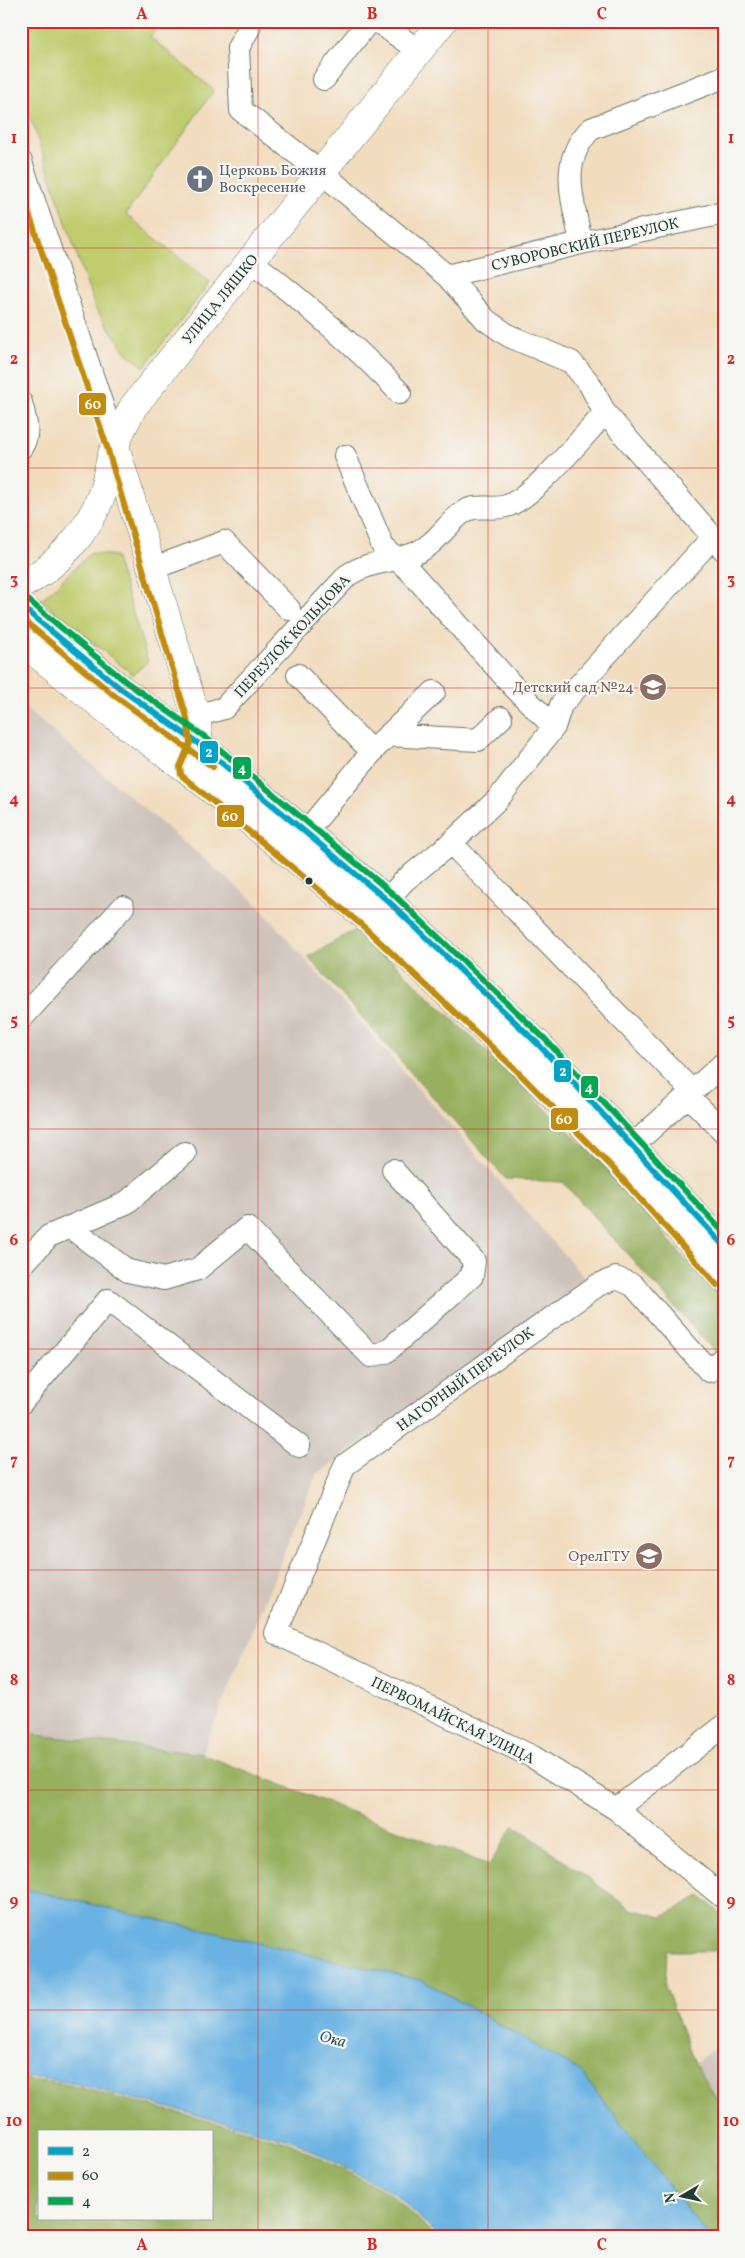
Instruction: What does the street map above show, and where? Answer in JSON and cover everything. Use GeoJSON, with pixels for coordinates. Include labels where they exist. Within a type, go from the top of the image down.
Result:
{"type":"FeatureCollection","features":[{"type":"Feature","properties":{"kind":"main road","name":"УЛИЦА ЛЯШКО"},"geometry":{"type":"LineString","coordinates":[[21,585],[40,574],[81,534],[102,494],[115,444],[133,407],[443,21]]}},
{"type":"Feature","properties":{"kind":"main road"},"geometry":{"type":"LineString","coordinates":[[115,444],[150,569],[196,716],[198,744],[188,770]]}},
{"type":"Feature","properties":{"kind":"main road"},"geometry":{"type":"LineString","coordinates":[[21,606],[121,689],[198,744],[387,900],[539,1045],[724,1246]]}},
{"type":"Feature","properties":{"kind":"main road"},"geometry":{"type":"LineString","coordinates":[[21,642],[116,717],[188,770],[383,932],[520,1062],[617,1160],[724,1279]]}},
{"type":"Feature","properties":{"kind":"street"},"geometry":{"type":"LineString","coordinates":[[324,79],[369,21]]}},
{"type":"Feature","properties":{"kind":"street"},"geometry":{"type":"LineString","coordinates":[[377,21],[419,51]]}},
{"type":"Feature","properties":{"kind":"street"},"geometry":{"type":"LineString","coordinates":[[250,28],[238,48],[241,110],[322,172],[447,276],[486,320],[509,336],[570,362],[589,383],[605,413],[718,544],[561,705],[554,727],[498,799],[451,843],[404,881],[387,900]]}},
{"type":"Feature","properties":{"kind":"street"},"geometry":{"type":"LineString","coordinates":[[581,243],[570,181],[573,154],[580,140],[591,129],[724,77]]}},
{"type":"Feature","properties":{"kind":"street"},"geometry":{"type":"LineString","coordinates":[[21,162],[115,444]]}},
{"type":"Feature","properties":{"kind":"street","name":"СУВОРОВСКИЙ ПЕРЕУЛОК"},"geometry":{"type":"LineString","coordinates":[[447,276],[581,243],[724,213]]}},
{"type":"Feature","properties":{"kind":"street"},"geometry":{"type":"LineString","coordinates":[[251,261],[319,314],[367,358],[400,393]]}},
{"type":"Feature","properties":{"kind":"street"},"geometry":{"type":"LineString","coordinates":[[21,403],[27,427],[27,439],[21,448]]}},
{"type":"Feature","properties":{"kind":"street","name":"ПЕРЕУЛОК КОЛЬЦОВА"},"geometry":{"type":"LineString","coordinates":[[196,716],[224,708],[348,575],[372,563],[396,560],[416,553],[432,544],[462,513],[478,506],[508,506],[527,495],[605,413]]}},
{"type":"Feature","properties":{"kind":"street"},"geometry":{"type":"LineString","coordinates":[[345,456],[383,546],[409,570],[513,686],[554,727]]}},
{"type":"Feature","properties":{"kind":"street"},"geometry":{"type":"LineString","coordinates":[[150,569],[224,542],[289,610]]}},
{"type":"Feature","properties":{"kind":"street"},"geometry":{"type":"LineString","coordinates":[[298,676],[372,752]]}},
{"type":"Feature","properties":{"kind":"street"},"geometry":{"type":"LineString","coordinates":[[306,832],[372,752],[434,692]]}},
{"type":"Feature","properties":{"kind":"street"},"geometry":{"type":"LineString","coordinates":[[388,735],[478,740],[501,718]]}},
{"type":"Feature","properties":{"kind":"street"},"geometry":{"type":"LineString","coordinates":[[451,843],[691,1094],[724,1132]]}},
{"type":"Feature","properties":{"kind":"street"},"geometry":{"type":"LineString","coordinates":[[21,1019],[123,907]]}},
{"type":"Feature","properties":{"kind":"street"},"geometry":{"type":"LineString","coordinates":[[632,1145],[724,1063]]}},
{"type":"Feature","properties":{"kind":"street"},"geometry":{"type":"LineString","coordinates":[[21,1266],[50,1236],[126,1203],[185,1153]]}},
{"type":"Feature","properties":{"kind":"street"},"geometry":{"type":"LineString","coordinates":[[70,1227],[128,1271],[164,1279],[198,1269],[247,1228],[371,1356],[386,1352],[472,1276],[474,1262],[394,1170]]}},
{"type":"Feature","properties":{"kind":"street","name":"НАГОРНЫЙ ПЕРЕУЛОК"},"geometry":{"type":"LineString","coordinates":[[324,1514],[345,1465],[598,1285],[616,1278],[633,1285],[709,1371],[724,1357]]}},
{"type":"Feature","properties":{"kind":"street"},"geometry":{"type":"LineString","coordinates":[[21,1403],[108,1300],[299,1446]]}},
{"type":"Feature","properties":{"kind":"street","name":"ПЕРВОМАЙСКАЯ УЛИЦА"},"geometry":{"type":"LineString","coordinates":[[324,1514],[276,1634],[533,1757],[616,1809],[724,1898]]}},
{"type":"Feature","properties":{"kind":"street"},"geometry":{"type":"LineString","coordinates":[[616,1809],[724,1726]]}},
{"type":"Feature","properties":{"kind":"shaded area"},"geometry":{"type":"Polygon","coordinates":[[[21,705],[253,900],[588,1282],[316,1475],[202,1754],[28,1734],[21,1711],[21,705]]]}},
{"type":"Feature","properties":{"kind":"shaded area"},"geometry":{"type":"Polygon","coordinates":[[[724,2040],[724,2112],[695,2063],[724,2040]]]}},
{"type":"Feature","properties":{"kind":"green space"},"geometry":{"type":"Polygon","coordinates":[[[21,21],[163,21],[150,37],[214,90],[126,214],[210,283],[144,367],[126,352],[95,308],[21,90],[21,21]]]}},
{"type":"Feature","properties":{"kind":"green space"},"geometry":{"type":"Polygon","coordinates":[[[91,553],[115,556],[148,661],[133,675],[41,600],[91,553]]]}},
{"type":"Feature","properties":{"kind":"green space"},"geometry":{"type":"Polygon","coordinates":[[[358,928],[599,1160],[724,1303],[724,1362],[563,1182],[506,1179],[308,957],[358,928]]]}},
{"type":"Feature","properties":{"kind":"green space"},"geometry":{"type":"Polygon","coordinates":[[[21,1711],[28,1734],[202,1754],[489,1865],[514,1825],[631,1909],[662,1917],[700,1896],[724,1916],[724,1941],[714,1951],[667,1951],[665,1986],[695,2063],[724,2112],[724,2237],[709,2237],[580,2071],[424,1981],[21,1888],[21,1711]]]}},
{"type":"Feature","properties":{"kind":"green space"},"geometry":{"type":"Polygon","coordinates":[[[21,2079],[70,2085],[286,2141],[391,2194],[436,2237],[21,2237],[21,2079]]]}},
{"type":"Feature","properties":{"kind":"water","name":"Ока"},"geometry":{"type":"Polygon","coordinates":[[[21,1888],[424,1981],[580,2071],[709,2237],[439,2237],[394,2193],[289,2139],[72,2083],[21,2076],[21,1888]]]}},
{"type":"Feature","properties":{"kind":"transit line","name":"60"},"geometry":{"type":"LineString","coordinates":[[21,190],[107,447],[187,718],[190,743],[180,767],[181,775],[364,927],[514,1068],[611,1166],[717,1285]]}},
{"type":"Feature","properties":{"kind":"transit line","name":"4"},"geometry":{"type":"LineString","coordinates":[[27,599],[126,682],[205,737],[393,894],[545,1039],[724,1233]]}},
{"type":"Feature","properties":{"kind":"transit line","name":"2"},"geometry":{"type":"LineString","coordinates":[[21,606],[121,689],[199,744],[387,900],[539,1045],[724,1246]]}},
{"type":"Feature","properties":{"kind":"transit line","name":"60"},"geometry":{"type":"LineString","coordinates":[[21,618],[115,696],[213,767]]}},
{"type":"Feature","properties":{"kind":"place","name":"Церковь Божия Воскресение"},"geometry":{"type":"Point","coordinates":[200,179]}},
{"type":"Feature","properties":{"kind":"place","name":"Детский сад №24"},"geometry":{"type":"Point","coordinates":[653,687]}},
{"type":"Feature","properties":{"kind":"place","name":"ОрелГТУ"},"geometry":{"type":"Point","coordinates":[649,1556]}}]}
